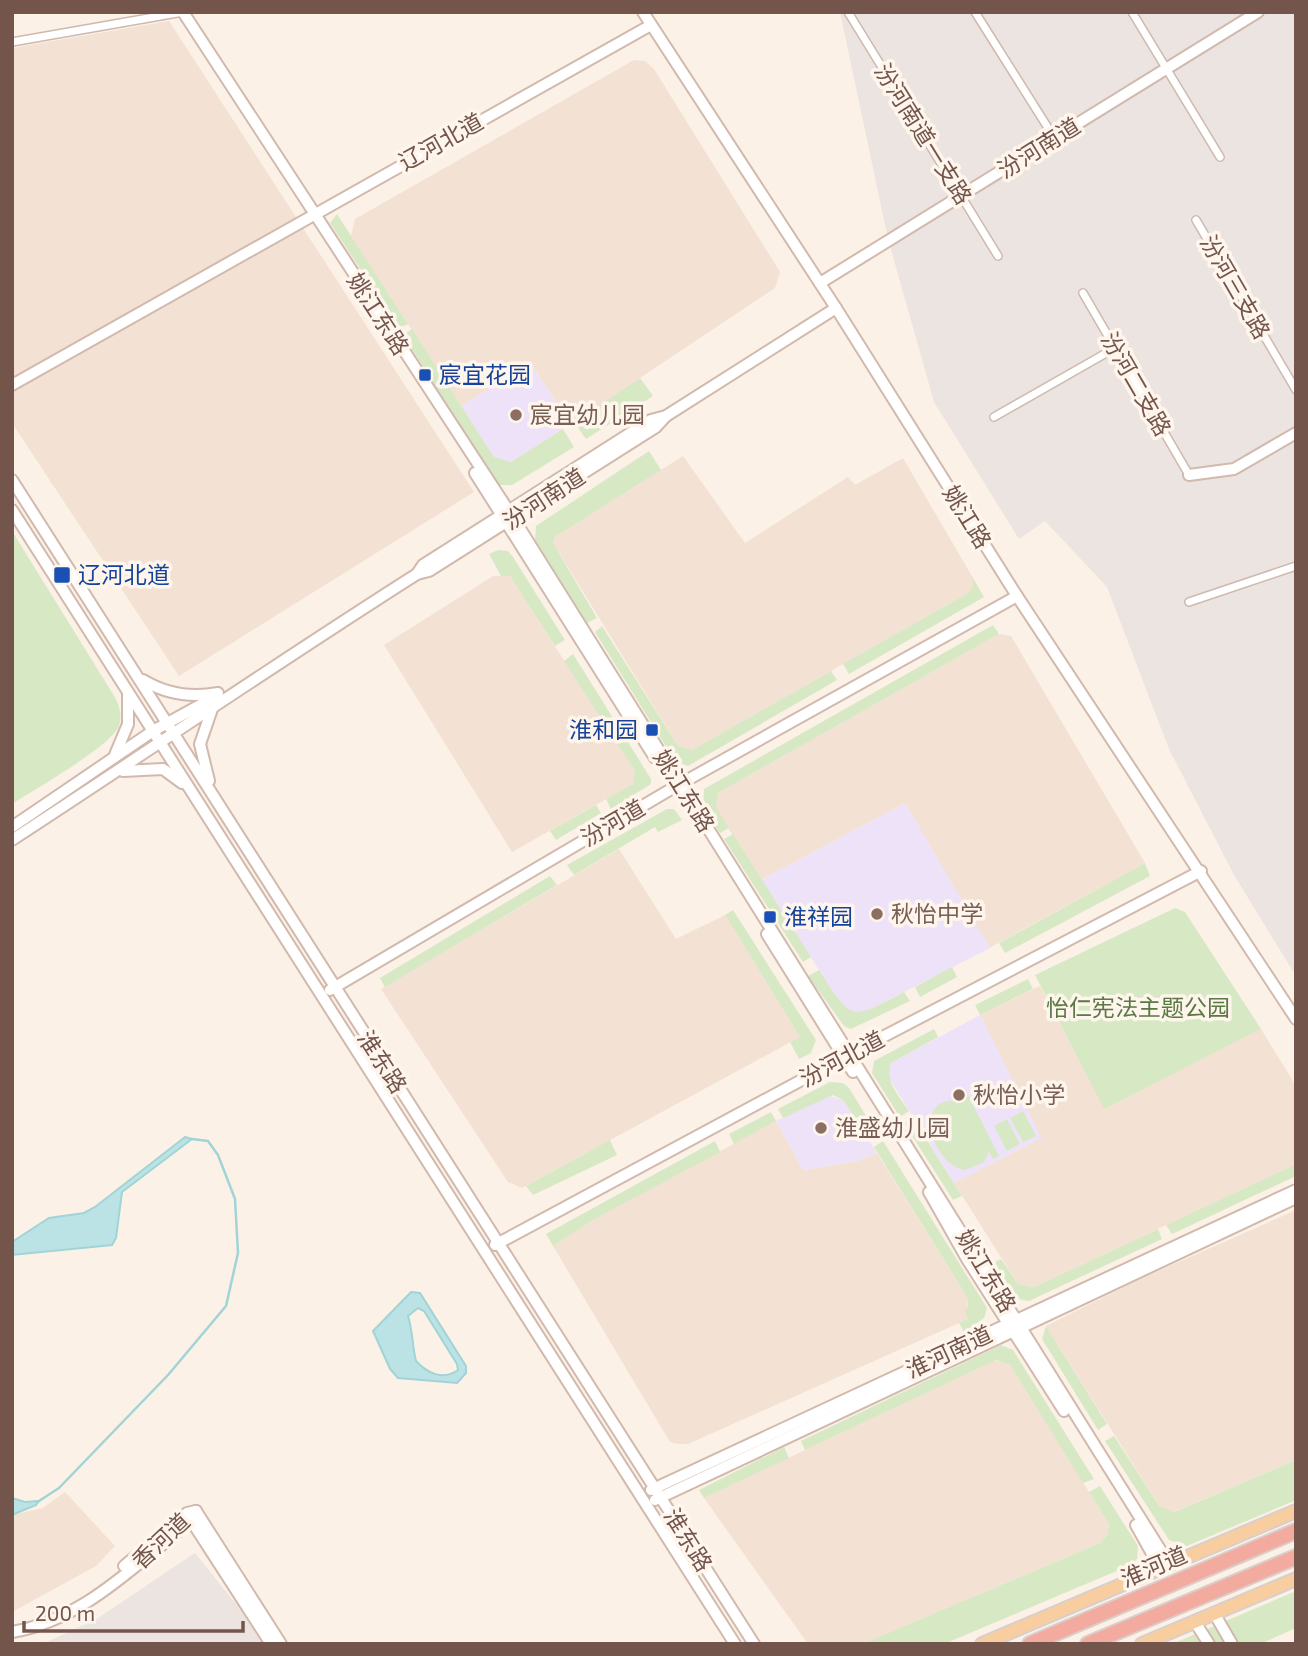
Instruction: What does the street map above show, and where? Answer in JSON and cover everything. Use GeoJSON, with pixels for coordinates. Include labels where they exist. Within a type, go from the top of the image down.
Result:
{"type":"FeatureCollection","features":[{"type":"Feature","properties":{"kind":"highway","name":"淮河道"},"geometry":{"type":"LineString","coordinates":[[1030,1644],[1296,1531]]}},
{"type":"Feature","properties":{"kind":"highway","name":"淮河道"},"geometry":{"type":"LineString","coordinates":[[1088,1644],[1296,1557]]}},
{"type":"Feature","properties":{"kind":"main road"},"geometry":{"type":"LineString","coordinates":[[986,1643],[1296,1511]]}},
{"type":"Feature","properties":{"kind":"main road"},"geometry":{"type":"LineString","coordinates":[[1142,1644],[1296,1579]]}},
{"type":"Feature","properties":{"kind":"street","name":"姚江路"},"geometry":{"type":"LineString","coordinates":[[643,12],[820,283],[1017,596],[1296,1019]]}},
{"type":"Feature","properties":{"kind":"street","name":"汾河南道一支路"},"geometry":{"type":"LineString","coordinates":[[848,12],[998,256]]}},
{"type":"Feature","properties":{"kind":"street"},"geometry":{"type":"LineString","coordinates":[[975,12],[1055,139]]}},
{"type":"Feature","properties":{"kind":"street"},"geometry":{"type":"LineString","coordinates":[[1132,12],[1220,157]]}},
{"type":"Feature","properties":{"kind":"street","name":"汾河南道"},"geometry":{"type":"LineString","coordinates":[[820,283],[1258,12]]}},
{"type":"Feature","properties":{"kind":"street"},"geometry":{"type":"LineString","coordinates":[[12,42],[180,13]]}},
{"type":"Feature","properties":{"kind":"street","name":"姚江东路"},"geometry":{"type":"LineString","coordinates":[[180,13],[507,517],[847,1055],[1154,1554],[1154,1563],[1144,1575]]}},
{"type":"Feature","properties":{"kind":"street","name":"辽河北道"},"geometry":{"type":"LineString","coordinates":[[12,385],[311,214],[651,25]]}},
{"type":"Feature","properties":{"kind":"street","name":"汾河三支路"},"geometry":{"type":"LineString","coordinates":[[1196,220],[1296,390]]}},
{"type":"Feature","properties":{"kind":"street","name":"汾河二支路"},"geometry":{"type":"LineString","coordinates":[[1083,293],[1189,475]]}},
{"type":"Feature","properties":{"kind":"street","name":"汾河南道"},"geometry":{"type":"LineString","coordinates":[[12,840],[174,735],[246,682],[416,574],[429,571],[507,517],[656,427],[666,415],[836,308]]}},
{"type":"Feature","properties":{"kind":"street"},"geometry":{"type":"LineString","coordinates":[[994,418],[1115,348]]}},
{"type":"Feature","properties":{"kind":"street"},"geometry":{"type":"LineString","coordinates":[[1189,475],[1234,469],[1296,433]]}},
{"type":"Feature","properties":{"kind":"street","name":"淮东路"},"geometry":{"type":"LineString","coordinates":[[12,481],[166,723],[214,793],[334,987],[754,1644]]}},
{"type":"Feature","properties":{"kind":"street","name":"淮东路"},"geometry":{"type":"LineString","coordinates":[[12,510],[735,1644]]}},
{"type":"Feature","properties":{"kind":"street"},"geometry":{"type":"LineString","coordinates":[[1189,602],[1296,566]]}},
{"type":"Feature","properties":{"kind":"street","name":"汾河道"},"geometry":{"type":"LineString","coordinates":[[322,995],[676,786],[1017,596]]}},
{"type":"Feature","properties":{"kind":"street"},"geometry":{"type":"LineString","coordinates":[[140,679],[159,689],[183,695],[228,691]]}},
{"type":"Feature","properties":{"kind":"street","name":"汾河南道"},"geometry":{"type":"LineString","coordinates":[[12,827],[153,731],[246,682]]}},
{"type":"Feature","properties":{"kind":"street"},"geometry":{"type":"LineString","coordinates":[[109,762],[118,751],[128,724],[128,691]]}},
{"type":"Feature","properties":{"kind":"street"},"geometry":{"type":"LineString","coordinates":[[214,793],[200,744],[205,722],[216,703]]}},
{"type":"Feature","properties":{"kind":"street"},"geometry":{"type":"LineString","coordinates":[[117,772],[163,769],[193,795]]}},
{"type":"Feature","properties":{"kind":"street","name":"汾河北道"},"geometry":{"type":"LineString","coordinates":[[485,1250],[847,1055],[1201,872]]}},
{"type":"Feature","properties":{"kind":"street","name":"淮河南道"},"geometry":{"type":"LineString","coordinates":[[644,1501],[1296,1190]]}},
{"type":"Feature","properties":{"kind":"street","name":"淮河南道"},"geometry":{"type":"LineString","coordinates":[[1014,1326],[1296,1199]]}},
{"type":"Feature","properties":{"kind":"street","name":"姚江东路"},"geometry":{"type":"LineString","coordinates":[[1014,1326],[1161,1551],[1169,1557],[1188,1557]]}},
{"type":"Feature","properties":{"kind":"street"},"geometry":{"type":"LineString","coordinates":[[191,1515],[271,1644]]}},
{"type":"Feature","properties":{"kind":"street"},"geometry":{"type":"LineString","coordinates":[[191,1515],[281,1644]]}},
{"type":"Feature","properties":{"kind":"street","name":"香河道"},"geometry":{"type":"LineString","coordinates":[[12,1629],[41,1624],[80,1607],[191,1515]]}},
{"type":"Feature","properties":{"kind":"street"},"geometry":{"type":"LineString","coordinates":[[1214,1613],[1233,1644]]}},
{"type":"Feature","properties":{"kind":"street"},"geometry":{"type":"LineString","coordinates":[[1195,1622],[1209,1644]]}},
{"type":"Feature","properties":{"kind":"shaded area"},"geometry":{"type":"Polygon","coordinates":[[[840,12],[1296,12],[1296,976],[1234,875],[1169,749],[1107,587],[1045,521],[1019,539],[934,402],[888,239],[840,12]]]}},
{"type":"Feature","properties":{"kind":"shaded area"},"geometry":{"type":"Polygon","coordinates":[[[169,21],[474,492],[179,676],[12,423],[12,48],[169,21]]]}},
{"type":"Feature","properties":{"kind":"shaded area","name":"宸宜花园"},"geometry":{"type":"Polygon","coordinates":[[[634,60],[645,61],[654,69],[780,272],[775,288],[571,424],[531,364],[461,406],[351,236],[355,219],[634,60]]]}},
{"type":"Feature","properties":{"kind":"shaded area","name":"宸宜幼儿园"},"geometry":{"type":"Polygon","coordinates":[[[531,364],[571,424],[511,462],[501,462],[494,457],[461,406],[531,364]]]}},
{"type":"Feature","properties":{"kind":"shaded area"},"geometry":{"type":"Polygon","coordinates":[[[683,456],[745,543],[848,477],[855,485],[903,458],[973,578],[974,586],[968,593],[692,750],[685,750],[678,746],[553,543],[555,537],[683,456]]]}},
{"type":"Feature","properties":{"kind":"shaded area","name":"淮和园"},"geometry":{"type":"Polygon","coordinates":[[[493,576],[510,576],[635,771],[636,779],[633,784],[512,852],[384,645],[493,576]]]}},
{"type":"Feature","properties":{"kind":"shaded area"},"geometry":{"type":"Polygon","coordinates":[[[999,634],[1011,636],[1145,863],[989,948],[905,803],[761,880],[715,807],[718,793],[999,634]]]}},
{"type":"Feature","properties":{"kind":"shaded area","name":"秋怡中学"},"geometry":{"type":"Polygon","coordinates":[[[905,803],[990,948],[863,1013],[855,1014],[843,1007],[761,880],[905,803]]]}},
{"type":"Feature","properties":{"kind":"shaded area","name":"淮祥园"},"geometry":{"type":"Polygon","coordinates":[[[619,849],[676,939],[725,915],[800,1037],[522,1188],[508,1182],[381,989],[619,849]]]}},
{"type":"Feature","properties":{"kind":"shaded area"},"geometry":{"type":"Polygon","coordinates":[[[1040,986],[1104,1108],[1261,1029],[1296,1086],[1296,1164],[1034,1287],[1018,1284],[954,1183],[1041,1138],[980,1015],[1040,986]]]}},
{"type":"Feature","properties":{"kind":"shaded area","name":"秋怡小学"},"geometry":{"type":"Polygon","coordinates":[[[980,1015],[1042,1138],[954,1183],[889,1078],[889,1069],[891,1063],[980,1015]]]}},
{"type":"Feature","properties":{"kind":"shaded area","name":"淮盛幼儿园"},"geometry":{"type":"Polygon","coordinates":[[[828,1095],[844,1101],[877,1153],[858,1161],[803,1170],[776,1121],[828,1095]]]}},
{"type":"Feature","properties":{"kind":"shaded area"},"geometry":{"type":"Polygon","coordinates":[[[776,1121],[803,1170],[858,1161],[877,1153],[967,1297],[968,1319],[688,1444],[670,1442],[553,1246],[593,1220],[776,1121]]]}},
{"type":"Feature","properties":{"kind":"shaded area"},"geometry":{"type":"Polygon","coordinates":[[[1296,1210],[1296,1460],[1173,1512],[1166,1511],[1160,1507],[1046,1326],[1138,1280],[1296,1210]]]}},
{"type":"Feature","properties":{"kind":"shaded area"},"geometry":{"type":"Polygon","coordinates":[[[995,1360],[1010,1365],[1109,1524],[1107,1535],[1100,1543],[862,1644],[808,1644],[704,1498],[995,1360]]]}},
{"type":"Feature","properties":{"kind":"shaded area"},"geometry":{"type":"Polygon","coordinates":[[[65,1492],[115,1546],[96,1566],[12,1612],[12,1515],[43,1508],[65,1492]]]}},
{"type":"Feature","properties":{"kind":"shaded area"},"geometry":{"type":"Polygon","coordinates":[[[195,1553],[240,1609],[263,1644],[42,1644],[95,1620],[195,1553]]]}},
{"type":"Feature","properties":{"kind":"green space"},"geometry":{"type":"Polygon","coordinates":[[[337,214],[408,324],[399,328],[330,223],[337,214]]]}},
{"type":"Feature","properties":{"kind":"green space"},"geometry":{"type":"Polygon","coordinates":[[[412,329],[494,457],[511,462],[563,429],[574,447],[512,485],[498,485],[403,335],[412,329]]]}},
{"type":"Feature","properties":{"kind":"green space"},"geometry":{"type":"Polygon","coordinates":[[[640,378],[653,396],[586,439],[574,422],[640,378]]]}},
{"type":"Feature","properties":{"kind":"green space"},"geometry":{"type":"Polygon","coordinates":[[[649,451],[661,470],[555,537],[553,543],[597,618],[587,623],[535,540],[536,526],[649,451]]]}},
{"type":"Feature","properties":{"kind":"green space"},"geometry":{"type":"Polygon","coordinates":[[[12,531],[116,699],[120,716],[119,726],[102,745],[12,804],[12,531]]]}},
{"type":"Feature","properties":{"kind":"green space"},"geometry":{"type":"Polygon","coordinates":[[[498,550],[508,551],[513,557],[565,640],[555,646],[510,576],[501,576],[489,554],[498,550]]]}},
{"type":"Feature","properties":{"kind":"green space"},"geometry":{"type":"Polygon","coordinates":[[[973,578],[984,597],[849,674],[843,664],[968,593],[973,586],[973,578]]]}},
{"type":"Feature","properties":{"kind":"green space"},"geometry":{"type":"Polygon","coordinates":[[[993,625],[999,634],[718,793],[716,807],[729,828],[720,833],[703,808],[704,789],[993,625]]]}},
{"type":"Feature","properties":{"kind":"green space"},"geometry":{"type":"Polygon","coordinates":[[[602,626],[678,746],[692,750],[831,671],[837,680],[688,766],[675,761],[595,632],[602,626]]]}},
{"type":"Feature","properties":{"kind":"green space"},"geometry":{"type":"Polygon","coordinates":[[[573,654],[651,779],[651,784],[611,809],[606,799],[633,784],[635,771],[564,661],[573,654]]]}},
{"type":"Feature","properties":{"kind":"green space"},"geometry":{"type":"Polygon","coordinates":[[[596,805],[601,813],[556,840],[550,831],[596,805]]]}},
{"type":"Feature","properties":{"kind":"green space"},"geometry":{"type":"Polygon","coordinates":[[[667,809],[674,809],[682,820],[658,832],[655,827],[574,875],[567,865],[667,809]]]}},
{"type":"Feature","properties":{"kind":"green space"},"geometry":{"type":"Polygon","coordinates":[[[733,834],[811,957],[803,962],[724,839],[733,834]]]}},
{"type":"Feature","properties":{"kind":"green space"},"geometry":{"type":"Polygon","coordinates":[[[1145,863],[1150,876],[1005,953],[999,943],[1145,863]]]}},
{"type":"Feature","properties":{"kind":"green space"},"geometry":{"type":"Polygon","coordinates":[[[550,876],[557,885],[385,987],[380,978],[550,876]]]}},
{"type":"Feature","properties":{"kind":"green space","name":"怡仁宪法主题公园"},"geometry":{"type":"Polygon","coordinates":[[[1175,908],[1185,912],[1261,1029],[1104,1109],[1035,975],[1175,908]]]}},
{"type":"Feature","properties":{"kind":"green space"},"geometry":{"type":"Polygon","coordinates":[[[733,910],[816,1040],[811,1053],[799,1059],[790,1042],[800,1037],[725,915],[733,910]]]}},
{"type":"Feature","properties":{"kind":"green space"},"geometry":{"type":"Polygon","coordinates":[[[952,967],[957,977],[920,997],[915,987],[952,967]]]}},
{"type":"Feature","properties":{"kind":"green space"},"geometry":{"type":"Polygon","coordinates":[[[819,970],[839,999],[854,1011],[872,1008],[904,992],[910,1001],[851,1029],[844,1026],[808,976],[819,970]]]}},
{"type":"Feature","properties":{"kind":"green space"},"geometry":{"type":"Polygon","coordinates":[[[1028,979],[1033,989],[980,1015],[975,1005],[1028,979]]]}},
{"type":"Feature","properties":{"kind":"green space"},"geometry":{"type":"Polygon","coordinates":[[[934,1029],[938,1037],[891,1063],[891,1082],[909,1111],[900,1117],[872,1073],[874,1061],[934,1029]]]}},
{"type":"Feature","properties":{"kind":"green space"},"geometry":{"type":"Polygon","coordinates":[[[830,1082],[843,1083],[849,1088],[874,1129],[865,1134],[844,1101],[833,1095],[783,1118],[778,1109],[830,1082]]]}},
{"type":"Feature","properties":{"kind":"green space"},"geometry":{"type":"Polygon","coordinates":[[[966,1091],[999,1156],[993,1159],[989,1152],[984,1162],[965,1170],[952,1164],[942,1154],[935,1142],[931,1116],[937,1106],[947,1101],[963,1102],[959,1095],[966,1091]]]}},
{"type":"Feature","properties":{"kind":"green space"},"geometry":{"type":"Polygon","coordinates":[[[1023,1111],[1036,1136],[1023,1142],[1010,1118],[1023,1111]]]}},
{"type":"Feature","properties":{"kind":"green space"},"geometry":{"type":"Polygon","coordinates":[[[771,1112],[776,1121],[734,1144],[729,1134],[771,1112]]]}},
{"type":"Feature","properties":{"kind":"green space"},"geometry":{"type":"Polygon","coordinates":[[[913,1118],[962,1196],[953,1200],[904,1123],[913,1118]]]}},
{"type":"Feature","properties":{"kind":"green space"},"geometry":{"type":"Polygon","coordinates":[[[1007,1119],[1020,1144],[1007,1151],[994,1126],[1007,1119]]]}},
{"type":"Feature","properties":{"kind":"green space"},"geometry":{"type":"Polygon","coordinates":[[[610,1140],[617,1155],[533,1195],[526,1186],[610,1140]]]}},
{"type":"Feature","properties":{"kind":"green space"},"geometry":{"type":"Polygon","coordinates":[[[715,1141],[720,1152],[593,1220],[553,1246],[546,1234],[715,1141]]]}},
{"type":"Feature","properties":{"kind":"green space"},"geometry":{"type":"Polygon","coordinates":[[[883,1141],[987,1308],[984,1318],[964,1332],[959,1323],[968,1319],[965,1310],[968,1307],[967,1297],[874,1147],[883,1141]]]}},
{"type":"Feature","properties":{"kind":"green space"},"geometry":{"type":"Polygon","coordinates":[[[1296,1164],[1296,1176],[1172,1234],[1166,1225],[1296,1164]]]}},
{"type":"Feature","properties":{"kind":"green space"},"geometry":{"type":"Polygon","coordinates":[[[1158,1229],[1162,1239],[1029,1301],[1011,1293],[993,1263],[1001,1259],[1018,1284],[1034,1287],[1158,1229]]]}},
{"type":"Feature","properties":{"kind":"green space"},"geometry":{"type":"Polygon","coordinates":[[[1046,1326],[1107,1424],[1098,1430],[1042,1339],[1046,1326]]]}},
{"type":"Feature","properties":{"kind":"green space"},"geometry":{"type":"Polygon","coordinates":[[[1001,1345],[1013,1350],[1094,1479],[1083,1483],[1010,1365],[996,1360],[805,1450],[801,1441],[1001,1345]]]}},
{"type":"Feature","properties":{"kind":"green space"},"geometry":{"type":"Polygon","coordinates":[[[1114,1436],[1160,1507],[1174,1512],[1296,1460],[1296,1500],[1187,1546],[1169,1540],[1105,1441],[1114,1436]]]}},
{"type":"Feature","properties":{"kind":"green space"},"geometry":{"type":"Polygon","coordinates":[[[784,1447],[789,1458],[704,1498],[699,1490],[784,1447]]]}},
{"type":"Feature","properties":{"kind":"green space"},"geometry":{"type":"Polygon","coordinates":[[[1100,1486],[1138,1546],[1137,1559],[1131,1565],[944,1644],[862,1644],[1100,1543],[1107,1535],[1109,1524],[1089,1492],[1100,1486]]]}},
{"type":"Feature","properties":{"kind":"green space"},"geometry":{"type":"Polygon","coordinates":[[[1296,1591],[1296,1628],[1260,1644],[1172,1644],[1296,1591]]]}},
{"type":"Feature","properties":{"kind":"water"},"geometry":{"type":"Polygon","coordinates":[[[185,1137],[192,1139],[122,1192],[116,1238],[112,1245],[12,1255],[12,1242],[49,1218],[84,1213],[95,1207],[185,1137]]]}},
{"type":"Feature","properties":{"kind":"water"},"geometry":{"type":"Polygon","coordinates":[[[411,1292],[420,1293],[466,1366],[466,1373],[457,1383],[398,1378],[390,1369],[373,1331],[411,1292]],[[418,1308],[408,1316],[416,1361],[436,1374],[447,1375],[458,1370],[457,1364],[424,1311],[418,1308]]]}},
{"type":"Feature","properties":{"kind":"water"},"geometry":{"type":"Polygon","coordinates":[[[12,1498],[25,1502],[39,1501],[36,1505],[12,1515],[12,1498]]]}},
{"type":"Feature","properties":{"kind":"waterway"},"geometry":{"type":"LineString","coordinates":[[39,1501],[59,1488],[168,1375],[226,1306],[238,1253],[235,1199],[218,1155],[208,1141],[192,1139]]}},
{"type":"Feature","properties":{"kind":"place","name":"宸宜花园"},"geometry":{"type":"Point","coordinates":[425,375]}},
{"type":"Feature","properties":{"kind":"place","name":"宸宜幼儿园"},"geometry":{"type":"Point","coordinates":[516,415]}},
{"type":"Feature","properties":{"kind":"place","name":"辽河北道"},"geometry":{"type":"Point","coordinates":[62,575]}},
{"type":"Feature","properties":{"kind":"place","name":"淮和园"},"geometry":{"type":"Point","coordinates":[652,730]}},
{"type":"Feature","properties":{"kind":"place","name":"秋怡中学"},"geometry":{"type":"Point","coordinates":[877,914]}},
{"type":"Feature","properties":{"kind":"place","name":"淮祥园"},"geometry":{"type":"Point","coordinates":[770,917]}},
{"type":"Feature","properties":{"kind":"place","name":"秋怡小学"},"geometry":{"type":"Point","coordinates":[959,1095]}},
{"type":"Feature","properties":{"kind":"place","name":"淮盛幼儿园"},"geometry":{"type":"Point","coordinates":[821,1128]}}]}
